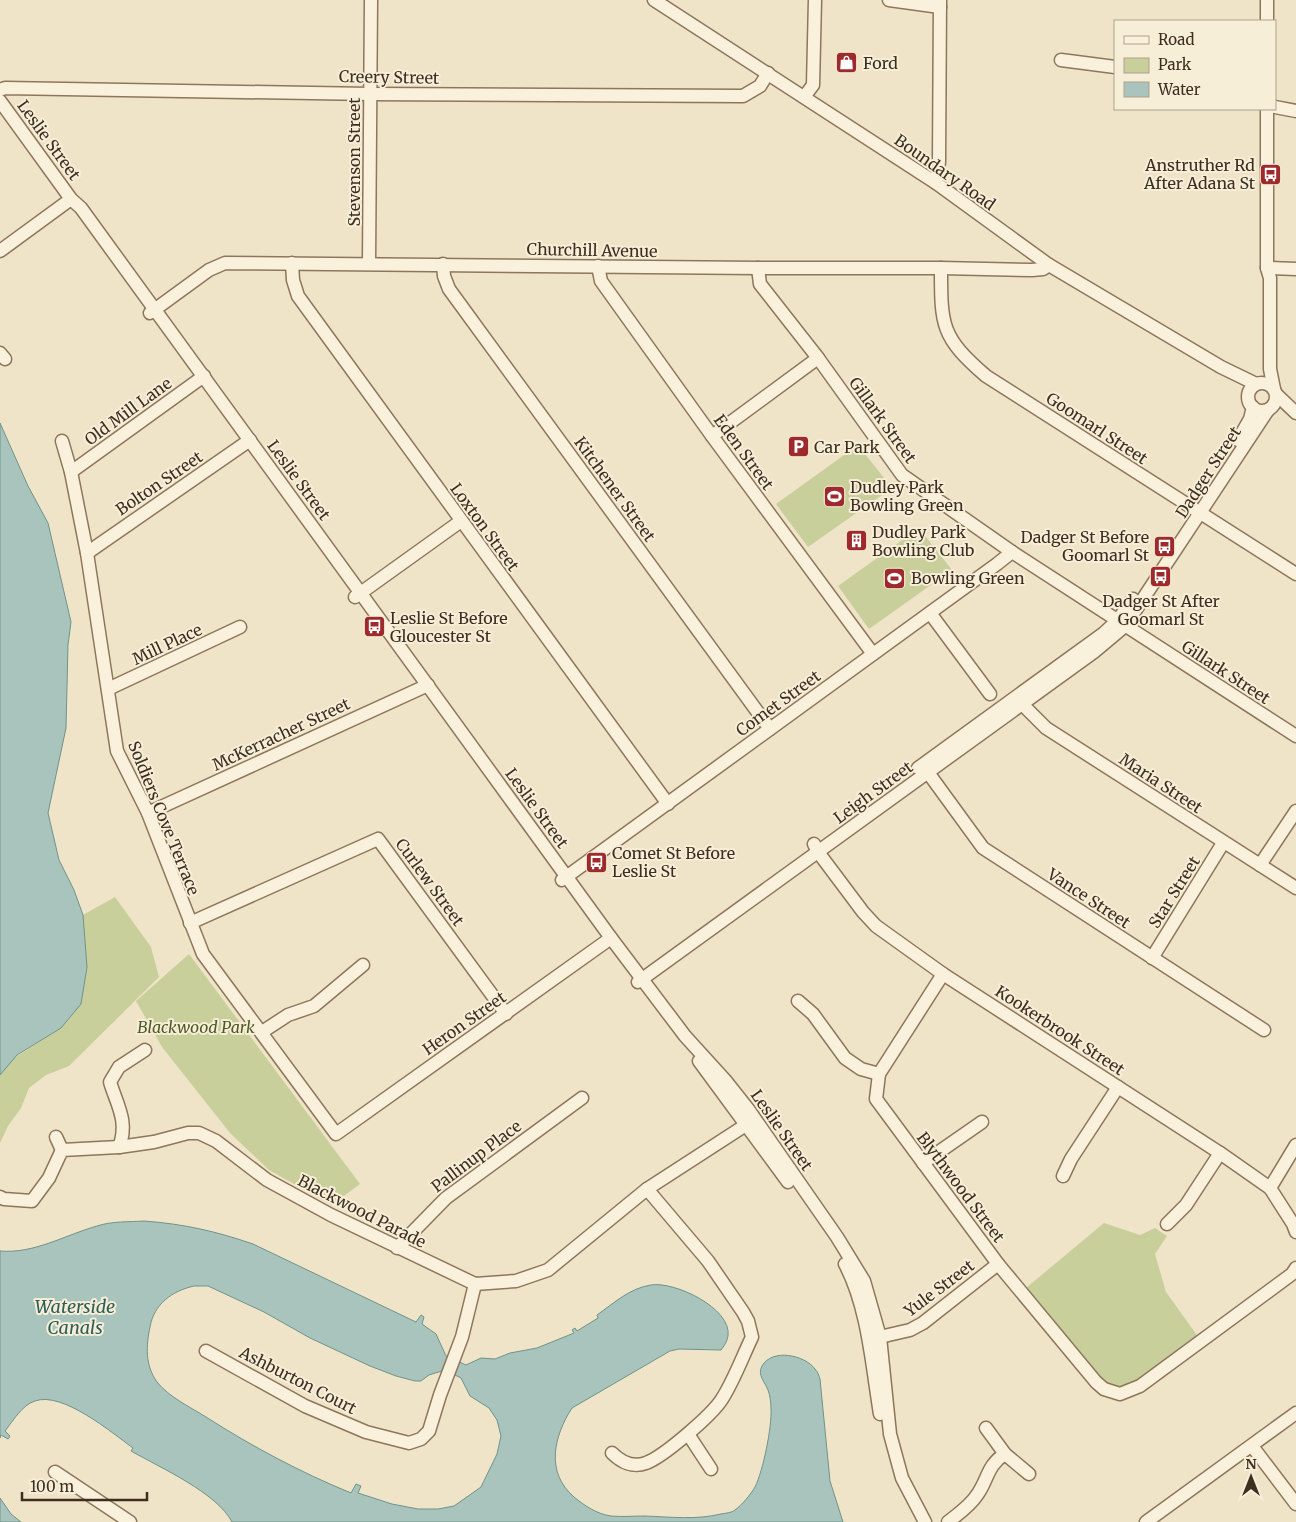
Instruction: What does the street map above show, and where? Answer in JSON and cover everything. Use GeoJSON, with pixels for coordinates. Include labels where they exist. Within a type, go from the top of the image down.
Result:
{"type":"FeatureCollection","features":[{"type":"Feature","properties":{"kind":"street","name":"Stevenson Street"},"geometry":{"type":"LineString","coordinates":[[369,263],[370,0]]}},
{"type":"Feature","properties":{"kind":"street","name":"Boundary Road"},"geometry":{"type":"LineString","coordinates":[[654,0],[936,184],[1049,265],[1221,367],[1254,392]]}},
{"type":"Feature","properties":{"kind":"street"},"geometry":{"type":"LineString","coordinates":[[804,97],[813,85],[815,0]]}},
{"type":"Feature","properties":{"kind":"street"},"geometry":{"type":"LineString","coordinates":[[889,0],[940,3],[939,162],[936,184]]}},
{"type":"Feature","properties":{"kind":"street"},"geometry":{"type":"LineString","coordinates":[[1267,0],[1267,20]]}},
{"type":"Feature","properties":{"kind":"street"},"geometry":{"type":"LineString","coordinates":[[1061,60],[1114,67]]}},
{"type":"Feature","properties":{"kind":"street","name":"Creery Street"},"geometry":{"type":"LineString","coordinates":[[0,90],[5,88],[370,94],[743,96],[760,86],[768,73]]}},
{"type":"Feature","properties":{"kind":"street","name":"Leslie Street"},"geometry":{"type":"LineString","coordinates":[[0,101],[71,199],[81,208],[152,312],[609,940],[749,1119],[837,1237],[864,1281],[890,1434],[902,1478],[925,1522]]}},
{"type":"Feature","properties":{"kind":"street"},"geometry":{"type":"LineString","coordinates":[[1276,107],[1296,111]]}},
{"type":"Feature","properties":{"kind":"street"},"geometry":{"type":"LineString","coordinates":[[1267,110],[1267,268],[1270,278],[1270,369],[1276,402],[1270,409]]}},
{"type":"Feature","properties":{"kind":"street"},"geometry":{"type":"LineString","coordinates":[[0,251],[71,199]]}},
{"type":"Feature","properties":{"kind":"street","name":"Churchill Avenue"},"geometry":{"type":"LineString","coordinates":[[152,312],[218,265],[233,262],[1032,270],[1043,269],[1049,265]]}},
{"type":"Feature","properties":{"kind":"street","name":"Loxton Street"},"geometry":{"type":"LineString","coordinates":[[292,263],[293,280],[298,296],[668,804]]}},
{"type":"Feature","properties":{"kind":"street","name":"Kitchener Street"},"geometry":{"type":"LineString","coordinates":[[443,264],[444,276],[449,289],[770,729]]}},
{"type":"Feature","properties":{"kind":"street","name":"Eden Street"},"geometry":{"type":"LineString","coordinates":[[598,266],[601,281],[712,436],[873,654]]}},
{"type":"Feature","properties":{"kind":"street","name":"Gillark Street"},"geometry":{"type":"LineString","coordinates":[[758,268],[760,284],[818,358],[902,475],[1012,552],[1296,736]]}},
{"type":"Feature","properties":{"kind":"street","name":"Goomarl Street"},"geometry":{"type":"LineString","coordinates":[[941,268],[941,307],[944,324],[956,348],[967,360],[986,376],[1296,574]]}},
{"type":"Feature","properties":{"kind":"street"},"geometry":{"type":"LineString","coordinates":[[1267,268],[1296,268]]}},
{"type":"Feature","properties":{"kind":"street","name":"Dadger Street"},"geometry":{"type":"LineString","coordinates":[[1197,511],[1250,420],[1254,392],[1264,353],[1265,276],[1267,268]]}},
{"type":"Feature","properties":{"kind":"street"},"geometry":{"type":"LineString","coordinates":[[712,436],[818,358]]}},
{"type":"Feature","properties":{"kind":"street","name":"Old Mill Lane"},"geometry":{"type":"LineString","coordinates":[[71,472],[201,378]]}},
{"type":"Feature","properties":{"kind":"street"},"geometry":{"type":"LineString","coordinates":[[1296,413],[1267,384],[1254,392],[1260,411],[1270,409],[1296,418]]}},
{"type":"Feature","properties":{"kind":"street","name":"Dadger Street"},"geometry":{"type":"LineString","coordinates":[[1121,623],[1197,511],[1270,409]]}},
{"type":"Feature","properties":{"kind":"street","name":"Soldiers Cove Terrace"},"geometry":{"type":"LineString","coordinates":[[62,440],[71,472],[87,553],[117,751],[148,814],[203,954],[336,1134]]}},
{"type":"Feature","properties":{"kind":"street","name":"Bolton Street"},"geometry":{"type":"LineString","coordinates":[[87,553],[247,442]]}},
{"type":"Feature","properties":{"kind":"street"},"geometry":{"type":"LineString","coordinates":[[358,595],[461,521]]}},
{"type":"Feature","properties":{"kind":"street","name":"Comet Street"},"geometry":{"type":"LineString","coordinates":[[564,878],[1012,552]]}},
{"type":"Feature","properties":{"kind":"street"},"geometry":{"type":"LineString","coordinates":[[930,613],[990,694]]}},
{"type":"Feature","properties":{"kind":"street","name":"Leigh Street"},"geometry":{"type":"LineString","coordinates":[[638,977],[648,964],[816,848],[1020,700],[1094,652],[1121,623]]}},
{"type":"Feature","properties":{"kind":"street","name":"Mill Place"},"geometry":{"type":"LineString","coordinates":[[108,689],[240,627]]}},
{"type":"Feature","properties":{"kind":"street","name":"McKerracher Street"},"geometry":{"type":"LineString","coordinates":[[148,814],[408,693],[425,687]]}},
{"type":"Feature","properties":{"kind":"street","name":"Maria Street"},"geometry":{"type":"LineString","coordinates":[[1020,700],[1046,728],[1296,888]]}},
{"type":"Feature","properties":{"kind":"street","name":"Vance Street"},"geometry":{"type":"LineString","coordinates":[[925,768],[984,848],[1264,1030]]}},
{"type":"Feature","properties":{"kind":"street"},"geometry":{"type":"LineString","coordinates":[[1260,865],[1296,811]]}},
{"type":"Feature","properties":{"kind":"street","name":"Curlew Street"},"geometry":{"type":"LineString","coordinates":[[190,923],[378,839],[506,1014]]}},
{"type":"Feature","properties":{"kind":"street","name":"Star Street"},"geometry":{"type":"LineString","coordinates":[[1152,958],[1223,843]]}},
{"type":"Feature","properties":{"kind":"street","name":"Kookerbrook Street"},"geometry":{"type":"LineString","coordinates":[[816,848],[863,912],[876,926],[943,974],[1220,1153],[1270,1188],[1296,1232]]}},
{"type":"Feature","properties":{"kind":"street","name":"Heron Street"},"geometry":{"type":"LineString","coordinates":[[336,1134],[609,940]]}},
{"type":"Feature","properties":{"kind":"street"},"geometry":{"type":"LineString","coordinates":[[262,1032],[288,1015],[314,1006],[363,965]]}},
{"type":"Feature","properties":{"kind":"street","name":"Blythwood Street"},"geometry":{"type":"LineString","coordinates":[[943,974],[879,1074],[876,1098],[998,1264],[1096,1382],[1104,1389],[1120,1394],[1140,1386],[1292,1274],[1296,1268]]}},
{"type":"Feature","properties":{"kind":"street"},"geometry":{"type":"LineString","coordinates":[[798,1002],[813,1014],[846,1058],[861,1069],[879,1074]]}},
{"type":"Feature","properties":{"kind":"street"},"geometry":{"type":"LineString","coordinates":[[119,1146],[124,1135],[123,1121],[110,1082],[119,1067],[145,1050]]}},
{"type":"Feature","properties":{"kind":"street"},"geometry":{"type":"LineString","coordinates":[[1064,1176],[1071,1159],[1118,1087]]}},
{"type":"Feature","properties":{"kind":"street","name":"Pallinup Place"},"geometry":{"type":"LineString","coordinates":[[397,1248],[446,1198],[582,1098]]}},
{"type":"Feature","properties":{"kind":"street","name":"Blackwood Parade"},"geometry":{"type":"LineString","coordinates":[[62,1150],[154,1142],[188,1133],[199,1133],[216,1141],[267,1180],[397,1248],[475,1284],[516,1281],[548,1270],[647,1189],[710,1148],[749,1119]]}},
{"type":"Feature","properties":{"kind":"street"},"geometry":{"type":"LineString","coordinates":[[923,1163],[982,1122]]}},
{"type":"Feature","properties":{"kind":"street"},"geometry":{"type":"LineString","coordinates":[[0,1197],[32,1201],[49,1178],[62,1150],[56,1137]]}},
{"type":"Feature","properties":{"kind":"street"},"geometry":{"type":"LineString","coordinates":[[1270,1188],[1296,1145]]}},
{"type":"Feature","properties":{"kind":"street"},"geometry":{"type":"LineString","coordinates":[[1166,1224],[1186,1205],[1220,1153]]}},
{"type":"Feature","properties":{"kind":"street"},"geometry":{"type":"LineString","coordinates":[[612,1453],[628,1464],[647,1463],[688,1434],[715,1409],[722,1399],[752,1338],[748,1321],[743,1312],[708,1261],[647,1189]]}},
{"type":"Feature","properties":{"kind":"street","name":"Yule Street"},"geometry":{"type":"LineString","coordinates":[[874,1338],[910,1330],[923,1324],[998,1264]]}},
{"type":"Feature","properties":{"kind":"street","name":"Ashburton Court"},"geometry":{"type":"LineString","coordinates":[[206,1351],[305,1406],[366,1432],[409,1443],[422,1439],[429,1431],[440,1395],[462,1337],[475,1284]]}},
{"type":"Feature","properties":{"kind":"street","name":"Leslie Street"},"geometry":{"type":"LineString","coordinates":[[874,1338],[884,1436],[896,1479],[918,1522]]}},
{"type":"Feature","properties":{"kind":"street"},"geometry":{"type":"LineString","coordinates":[[1146,1522],[1296,1413]]}},
{"type":"Feature","properties":{"kind":"street"},"geometry":{"type":"LineString","coordinates":[[986,1428],[1005,1454],[1029,1474]]}},
{"type":"Feature","properties":{"kind":"street"},"geometry":{"type":"LineString","coordinates":[[688,1434],[711,1469]]}},
{"type":"Feature","properties":{"kind":"street"},"geometry":{"type":"LineString","coordinates":[[1252,1446],[1296,1504]]}},
{"type":"Feature","properties":{"kind":"street"},"geometry":{"type":"LineString","coordinates":[[948,1522],[978,1495],[990,1469],[997,1459],[1005,1454]]}},
{"type":"Feature","properties":{"kind":"street"},"geometry":{"type":"LineString","coordinates":[[55,1472],[130,1522]]}},
{"type":"Feature","properties":{"kind":"green space","name":"Dudley Park Bowling Green"},"geometry":{"type":"Polygon","coordinates":[[[858,445],[892,488],[808,547],[776,504],[858,445]]]}},
{"type":"Feature","properties":{"kind":"green space","name":"Bowling Green"},"geometry":{"type":"Polygon","coordinates":[[[919,528],[952,570],[869,629],[838,586],[919,528]]]}},
{"type":"Feature","properties":{"kind":"green space"},"geometry":{"type":"Polygon","coordinates":[[[115,897],[151,947],[159,977],[69,1066],[46,1075],[29,1088],[21,1108],[8,1126],[0,1143],[0,1074],[8,1062],[61,1028],[74,1012],[86,957],[83,915],[115,897]]]}},
{"type":"Feature","properties":{"kind":"green space","name":"Blackwood Park"},"geometry":{"type":"Polygon","coordinates":[[[189,954],[360,1184],[332,1205],[269,1170],[230,1133],[162,1047],[136,1001],[189,954]]]}},
{"type":"Feature","properties":{"kind":"green space"},"geometry":{"type":"Polygon","coordinates":[[[1104,1223],[1140,1235],[1155,1228],[1167,1236],[1155,1254],[1166,1292],[1199,1338],[1129,1386],[1124,1387],[1112,1385],[1098,1374],[1026,1288],[1104,1223]]]}},
{"type":"Feature","properties":{"kind":"water"},"geometry":{"type":"Polygon","coordinates":[[[0,423],[28,486],[48,523],[71,622],[68,645],[66,728],[48,813],[59,860],[74,890],[83,915],[87,967],[81,1004],[61,1028],[17,1055],[0,1075],[0,423]]]}},
{"type":"Feature","properties":{"kind":"water","name":"Waterside Canals"},"geometry":{"type":"Polygon","coordinates":[[[144,1221],[199,1229],[253,1244],[416,1322],[421,1315],[424,1317],[422,1324],[436,1334],[446,1356],[466,1365],[481,1358],[495,1359],[510,1353],[537,1348],[574,1333],[572,1330],[575,1328],[577,1331],[598,1318],[597,1315],[636,1289],[651,1285],[661,1285],[687,1292],[700,1298],[711,1307],[721,1316],[727,1326],[727,1340],[721,1350],[679,1349],[670,1351],[572,1408],[561,1430],[555,1454],[559,1476],[565,1487],[574,1497],[587,1506],[611,1516],[693,1518],[734,1511],[755,1487],[766,1449],[770,1427],[771,1404],[769,1392],[760,1372],[767,1360],[781,1355],[804,1360],[816,1370],[820,1379],[830,1481],[843,1522],[232,1522],[225,1511],[201,1491],[131,1451],[133,1448],[99,1423],[72,1407],[59,1402],[46,1399],[30,1403],[18,1414],[5,1431],[10,1436],[8,1439],[1,1435],[0,1438],[0,1251],[25,1250],[37,1247],[103,1224],[144,1221]],[[194,1286],[171,1295],[160,1305],[152,1319],[147,1348],[148,1362],[157,1382],[174,1397],[259,1449],[295,1468],[351,1493],[356,1484],[361,1486],[358,1493],[392,1504],[418,1509],[438,1509],[454,1506],[481,1487],[497,1454],[501,1436],[497,1420],[489,1408],[470,1396],[461,1378],[445,1370],[429,1375],[421,1381],[396,1376],[310,1338],[264,1312],[208,1286],[194,1286]]]}},
{"type":"Feature","properties":{"kind":"water"},"geometry":{"type":"Polygon","coordinates":[[[0,1498],[11,1514],[21,1522],[0,1522],[0,1498]]]}},
{"type":"Feature","properties":{"kind":"place","name":"Ford"},"geometry":{"type":"Point","coordinates":[847,63]}},
{"type":"Feature","properties":{"kind":"place","name":"Anstruther Rd After Adana St"},"geometry":{"type":"Point","coordinates":[1271,174]}},
{"type":"Feature","properties":{"kind":"place","name":"Car Park"},"geometry":{"type":"Point","coordinates":[798,447]}},
{"type":"Feature","properties":{"kind":"place","name":"Dudley Park Bowling Green"},"geometry":{"type":"Point","coordinates":[834,496]}},
{"type":"Feature","properties":{"kind":"place","name":"Dudley Park Bowling Club"},"geometry":{"type":"Point","coordinates":[856,541]}},
{"type":"Feature","properties":{"kind":"place","name":"Dadger St Before Goomarl St"},"geometry":{"type":"Point","coordinates":[1165,546]}},
{"type":"Feature","properties":{"kind":"place","name":"Dadger St After Goomarl St"},"geometry":{"type":"Point","coordinates":[1161,577]}},
{"type":"Feature","properties":{"kind":"place","name":"Bowling Green"},"geometry":{"type":"Point","coordinates":[895,578]}},
{"type":"Feature","properties":{"kind":"place","name":"Leslie St Before Gloucester St"},"geometry":{"type":"Point","coordinates":[374,627]}},
{"type":"Feature","properties":{"kind":"place","name":"Comet St Before Leslie St"},"geometry":{"type":"Point","coordinates":[596,862]}}]}
